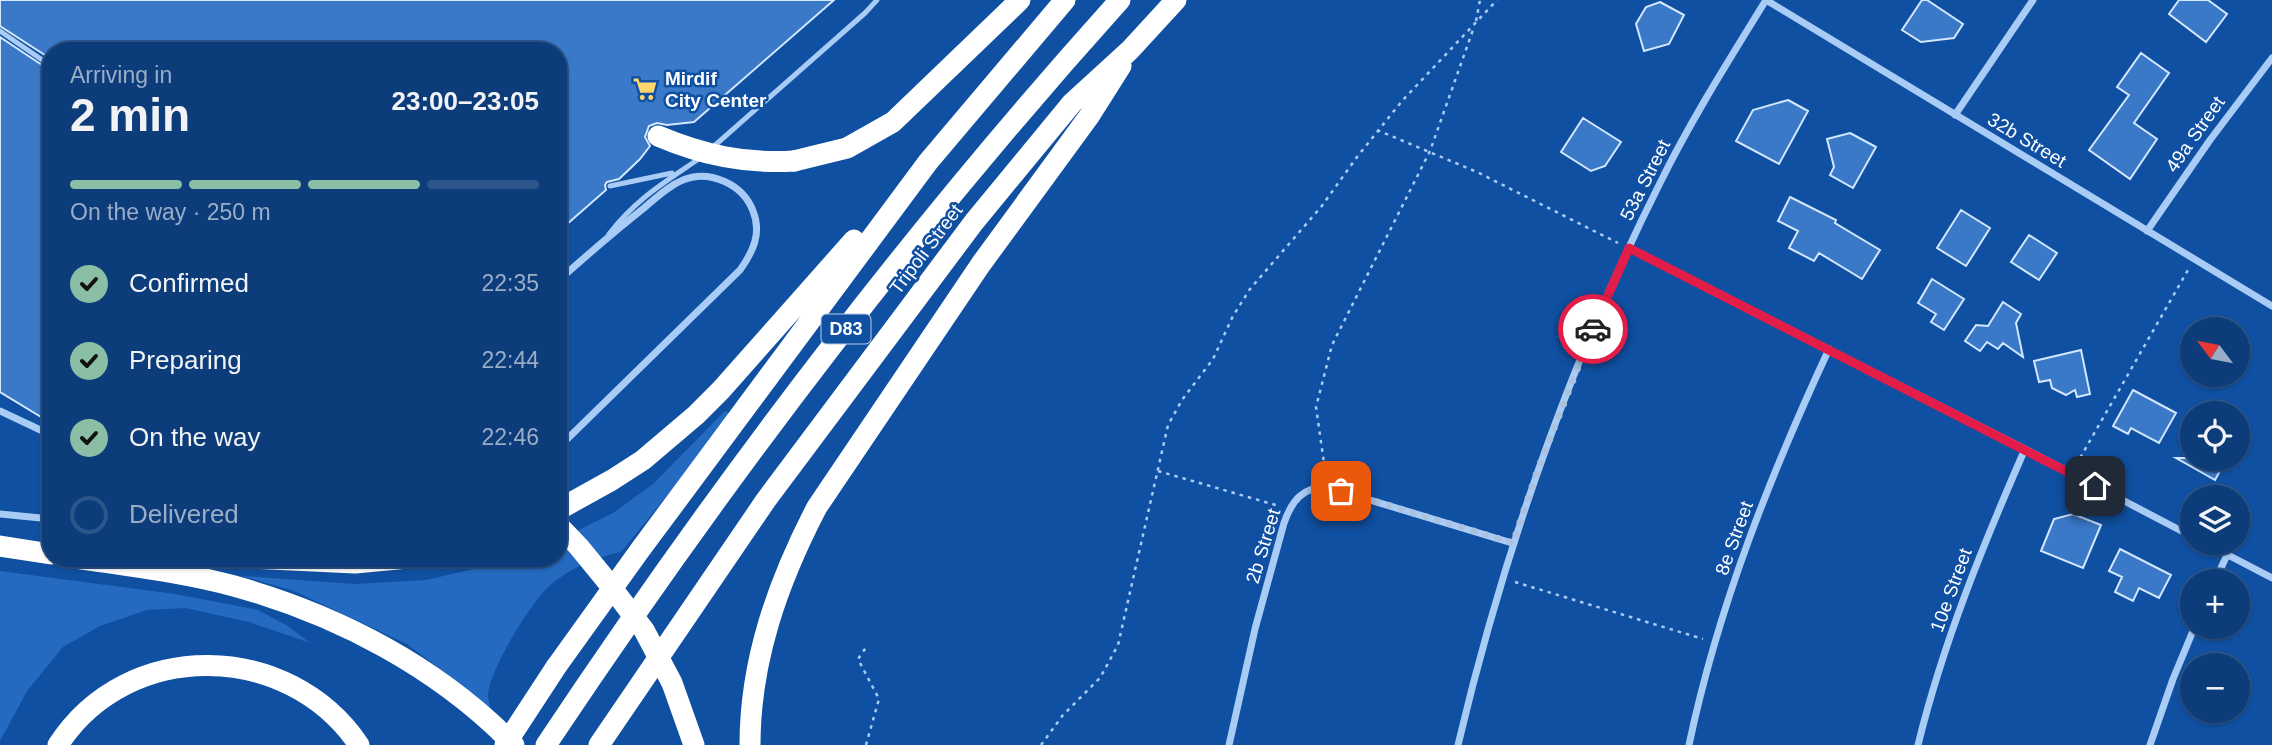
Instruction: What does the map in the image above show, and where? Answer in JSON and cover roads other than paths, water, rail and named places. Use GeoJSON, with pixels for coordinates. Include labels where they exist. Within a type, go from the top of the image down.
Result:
{"type":"FeatureCollection","features":[{"type":"Feature","properties":{"kind":"highway"},"geometry":{"type":"LineString","coordinates":[[658,136],[701,152],[747,162],[794,161],[847,148],[893,122],[1020,0]]}},
{"type":"Feature","properties":{"kind":"highway"},"geometry":{"type":"LineString","coordinates":[[505,745],[556,667],[656,527],[928,162],[1065,0]]}},
{"type":"Feature","properties":{"kind":"highway","name":"Tripoli Street"},"geometry":{"type":"LineString","coordinates":[[546,745],[746,460],[846,329],[960,184],[1120,0]]}},
{"type":"Feature","properties":{"kind":"highway","name":"Tripoli Street"},"geometry":{"type":"LineString","coordinates":[[599,745],[766,500],[974,222],[1072,103],[1130,50],[1176,0]]}},
{"type":"Feature","properties":{"kind":"highway"},"geometry":{"type":"LineString","coordinates":[[750,745],[755,682],[764,637],[777,592],[817,507],[981,264],[1090,115],[1130,50]]}},
{"type":"Feature","properties":{"kind":"highway"},"geometry":{"type":"LineString","coordinates":[[567,505],[643,460],[696,415],[869,222],[928,162]]}},
{"type":"Feature","properties":{"kind":"highway"},"geometry":{"type":"LineString","coordinates":[[567,534],[644,630],[672,683],[694,745]]}},
{"type":"Feature","properties":{"kind":"highway"},"geometry":{"type":"LineString","coordinates":[[0,546],[42,545]]}},
{"type":"Feature","properties":{"kind":"highway"},"geometry":{"type":"LineString","coordinates":[[0,546],[42,553]]}},
{"type":"Feature","properties":{"kind":"highway"},"geometry":{"type":"LineString","coordinates":[[133,567],[183,575],[278,599],[365,636],[432,677],[489,721],[514,745]]}},
{"type":"Feature","properties":{"kind":"highway"},"geometry":{"type":"LineString","coordinates":[[58,745],[77,721],[114,691],[158,672],[205,665],[252,670],[297,687],[335,715],[359,745]]}},
{"type":"Feature","properties":{"kind":"street","name":"32b Street"},"geometry":{"type":"LineString","coordinates":[[1766,0],[2272,306]]}},
{"type":"Feature","properties":{"kind":"street","name":"53a Street"},"geometry":{"type":"LineString","coordinates":[[1458,745],[1480,649],[1501,578],[1562,407],[1629,248],[1660,183],[1693,121],[1766,0]]}},
{"type":"Feature","properties":{"kind":"street"},"geometry":{"type":"LineString","coordinates":[[1955,115],[2033,0]]}},
{"type":"Feature","properties":{"kind":"street","name":"49a Street"},"geometry":{"type":"LineString","coordinates":[[2147,231],[2210,140],[2272,58]]}},
{"type":"Feature","properties":{"kind":"street"},"geometry":{"type":"LineString","coordinates":[[567,273],[671,186],[690,178],[714,178],[734,186],[749,201],[756,221],[752,253],[740,270],[567,439]]}},
{"type":"Feature","properties":{"kind":"street"},"geometry":{"type":"LineString","coordinates":[[1629,248],[2180,530]]}},
{"type":"Feature","properties":{"kind":"street","name":"8e Street"},"geometry":{"type":"LineString","coordinates":[[1689,745],[1714,642],[1762,506],[1791,431],[1829,349]]}},
{"type":"Feature","properties":{"kind":"street"},"geometry":{"type":"LineString","coordinates":[[0,411],[42,431]]}},
{"type":"Feature","properties":{"kind":"street","name":"10e Street"},"geometry":{"type":"LineString","coordinates":[[1918,745],[1968,586],[2025,449]]}},
{"type":"Feature","properties":{"kind":"street","name":"2b Street"},"geometry":{"type":"LineString","coordinates":[[1229,745],[1255,629],[1288,509],[1299,494],[1313,487],[1327,487],[1513,543]]}},
{"type":"Feature","properties":{"kind":"street"},"geometry":{"type":"LineString","coordinates":[[0,514],[42,518]]}},
{"type":"Feature","properties":{"kind":"street"},"geometry":{"type":"LineString","coordinates":[[2221,569],[2227,555],[2272,578]]}},
{"type":"Feature","properties":{"kind":"street"},"geometry":{"type":"LineString","coordinates":[[2150,745],[2190,639]]}},
{"type":"Feature","properties":{"kind":"lane"},"geometry":{"type":"LineString","coordinates":[[605,239],[637,203],[708,151],[877,0]]}},
{"type":"Feature","properties":{"kind":"lane"},"geometry":{"type":"LineString","coordinates":[[0,31],[42,60]]}},
{"type":"Feature","properties":{"kind":"lane"},"geometry":{"type":"LineString","coordinates":[[610,186],[675,173]]}},
{"type":"Feature","properties":{"kind":"place","name":"Mirdif City Center"},"geometry":{"type":"Point","coordinates":[645,89]}}]}
